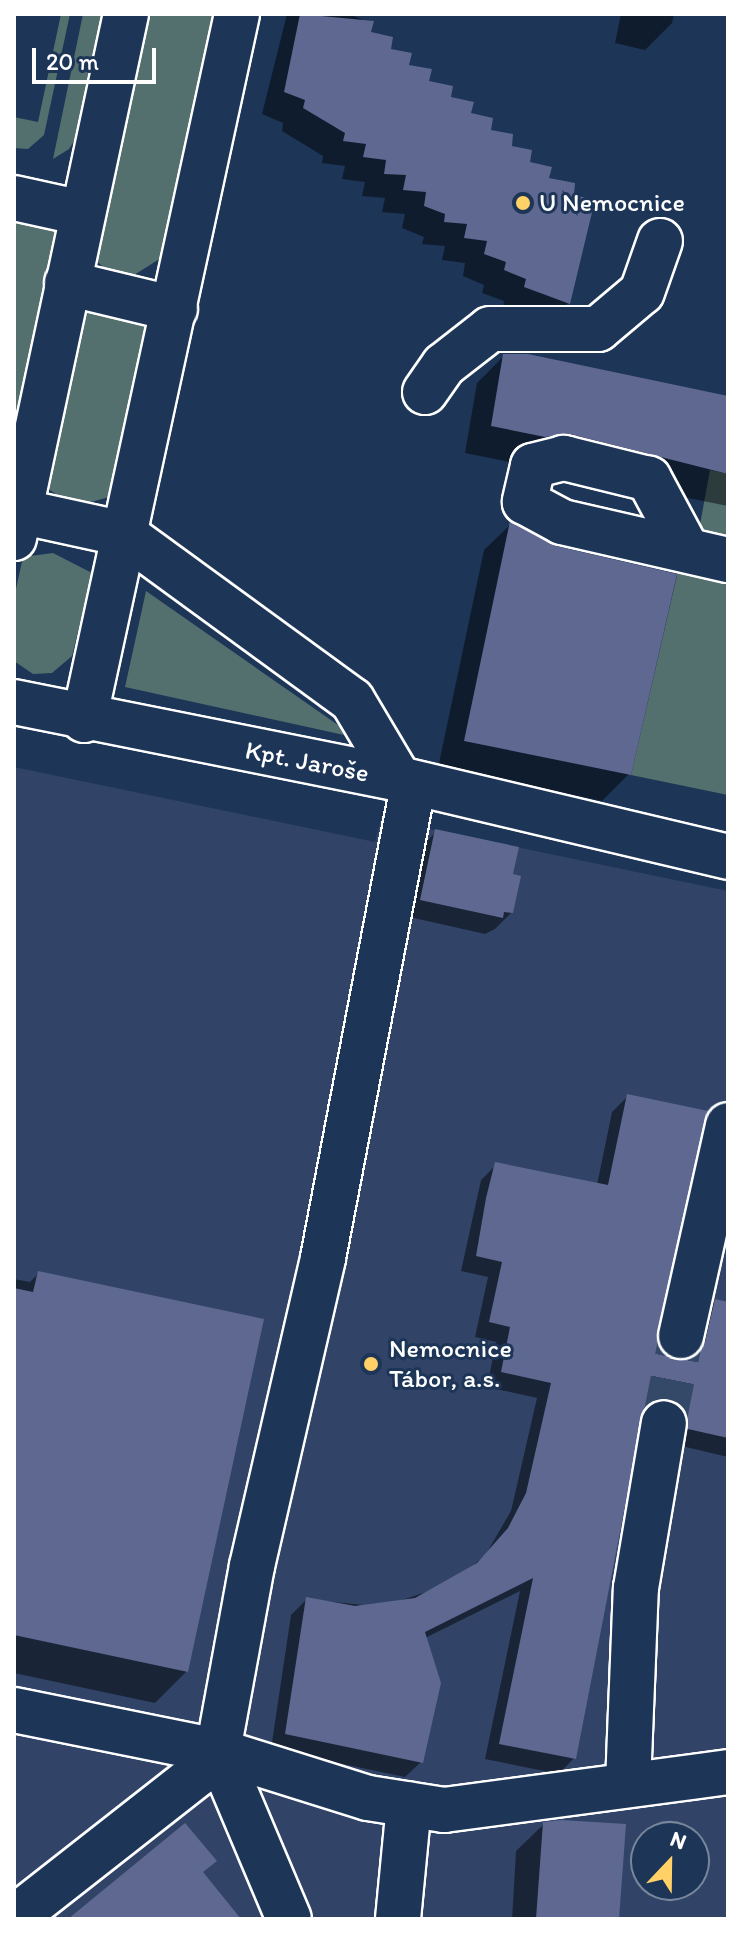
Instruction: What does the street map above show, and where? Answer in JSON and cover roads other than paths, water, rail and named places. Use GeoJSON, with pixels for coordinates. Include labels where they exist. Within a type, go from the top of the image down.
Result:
{"type":"FeatureCollection","features":[{"type":"Feature","properties":{"kind":"street"},"geometry":{"type":"LineString","coordinates":[[124,534],[16,520],[126,14]]}},
{"type":"Feature","properties":{"kind":"street"},"geometry":{"type":"LineString","coordinates":[[84,720],[237,14]]}},
{"type":"Feature","properties":{"kind":"street"},"geometry":{"type":"LineString","coordinates":[[14,198],[82,213]]}},
{"type":"Feature","properties":{"kind":"street"},"geometry":{"type":"LineString","coordinates":[[425,392],[444,365],[490,329],[598,329],[642,292],[660,241]]}},
{"type":"Feature","properties":{"kind":"street"},"geometry":{"type":"LineString","coordinates":[[67,283],[175,309]]}},
{"type":"Feature","properties":{"kind":"street","name":"Kpt. Jaroše"},"geometry":{"type":"LineString","coordinates":[[124,534],[352,700],[406,782]]}},
{"type":"Feature","properties":{"kind":"street","name":"Kpt. Jaroše"},"geometry":{"type":"LineString","coordinates":[[14,702],[84,720],[406,782]]}},
{"type":"Feature","properties":{"kind":"street"},"geometry":{"type":"LineString","coordinates":[[14,1918],[199,1773],[218,1751],[252,1566],[323,1258],[406,782],[728,857]]}},
{"type":"Feature","properties":{"kind":"street"},"geometry":{"type":"LineString","coordinates":[[681,1336],[728,1125]]}},
{"type":"Feature","properties":{"kind":"street"},"geometry":{"type":"LineString","coordinates":[[628,1784],[636,1588],[664,1423]]}},
{"type":"Feature","properties":{"kind":"street"},"geometry":{"type":"LineString","coordinates":[[14,1710],[218,1751],[284,1775],[409,1805],[444,1810],[728,1772]]}},
{"type":"Feature","properties":{"kind":"street"},"geometry":{"type":"LineString","coordinates":[[218,1751],[289,1919]]}},
{"type":"Feature","properties":{"kind":"street"},"geometry":{"type":"LineString","coordinates":[[398,1919],[409,1805]]}},
{"type":"Feature","properties":{"kind":"tunnel"},"geometry":{"type":"LineString","coordinates":[[664,1423],[681,1336]]}},
{"type":"Feature","properties":{"kind":"place","name":"U Nemocnice"},"geometry":{"type":"Point","coordinates":[523,203]}},
{"type":"Feature","properties":{"kind":"place","name":"Nemocnice Tábor, a.s."},"geometry":{"type":"Point","coordinates":[371,1364]}}]}
